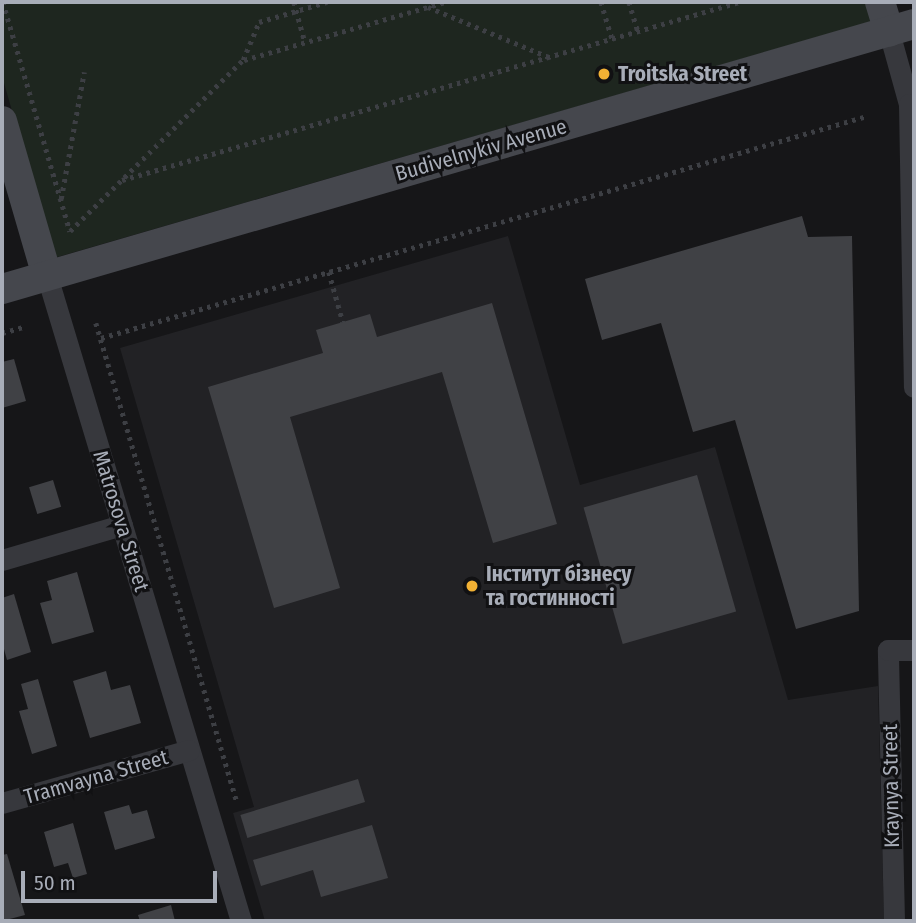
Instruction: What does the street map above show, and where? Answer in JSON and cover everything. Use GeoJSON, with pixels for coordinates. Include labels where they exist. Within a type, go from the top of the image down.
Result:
{"type":"FeatureCollection","features":[{"type":"Feature","properties":{"kind":"main road"},"geometry":{"type":"LineString","coordinates":[[880,2],[902,28]]}},
{"type":"Feature","properties":{"kind":"main road","name":"Budivelnykiv Avenue"},"geometry":{"type":"LineString","coordinates":[[2,289],[902,28]]}},
{"type":"Feature","properties":{"kind":"main road","name":"Matrosova Street"},"geometry":{"type":"LineString","coordinates":[[2,121],[47,276]]}},
{"type":"Feature","properties":{"kind":"street"},"geometry":{"type":"LineString","coordinates":[[902,28],[909,104],[914,387]]}},
{"type":"Feature","properties":{"kind":"street","name":"Matrosova Street"},"geometry":{"type":"LineString","coordinates":[[47,276],[241,921]]}},
{"type":"Feature","properties":{"kind":"street"},"geometry":{"type":"LineString","coordinates":[[2,560],[122,525]]}},
{"type":"Feature","properties":{"kind":"street","name":"Kraynya Street"},"geometry":{"type":"LineString","coordinates":[[894,921],[888,650],[914,650]]}},
{"type":"Feature","properties":{"kind":"street","name":"Tramvayna Street"},"geometry":{"type":"LineString","coordinates":[[2,803],[189,750]]}},
{"type":"Feature","properties":{"kind":"path"},"geometry":{"type":"LineString","coordinates":[[3,2],[70,231],[243,60],[259,22],[327,2]]}},
{"type":"Feature","properties":{"kind":"path"},"geometry":{"type":"LineString","coordinates":[[294,2],[305,42]]}},
{"type":"Feature","properties":{"kind":"path"},"geometry":{"type":"LineString","coordinates":[[243,60],[445,2]]}},
{"type":"Feature","properties":{"kind":"path"},"geometry":{"type":"LineString","coordinates":[[601,2],[612,38]]}},
{"type":"Feature","properties":{"kind":"path"},"geometry":{"type":"LineString","coordinates":[[629,2],[638,31]]}},
{"type":"Feature","properties":{"kind":"path"},"geometry":{"type":"LineString","coordinates":[[121,180],[739,2]]}},
{"type":"Feature","properties":{"kind":"path"},"geometry":{"type":"LineString","coordinates":[[427,7],[549,57]]}},
{"type":"Feature","properties":{"kind":"path"},"geometry":{"type":"LineString","coordinates":[[61,200],[84,72]]}},
{"type":"Feature","properties":{"kind":"path"},"geometry":{"type":"LineString","coordinates":[[101,338],[867,116]]}},
{"type":"Feature","properties":{"kind":"path"},"geometry":{"type":"LineString","coordinates":[[329,272],[343,322]]}},
{"type":"Feature","properties":{"kind":"path"},"geometry":{"type":"LineString","coordinates":[[96,323],[237,802]]}},
{"type":"Feature","properties":{"kind":"path"},"geometry":{"type":"LineString","coordinates":[[2,333],[26,326]]}},
{"type":"Feature","properties":{"kind":"shaded area"},"geometry":{"type":"Polygon","coordinates":[[[2,2],[867,2],[873,21],[54,258],[2,76],[2,2]]]}},
{"type":"Feature","properties":{"kind":"shaded area","name":"Інститут бізнесу та гостинності"},"geometry":{"type":"Polygon","coordinates":[[[508,236],[580,485],[715,447],[788,700],[878,686],[884,921],[265,921],[233,813],[254,807],[120,348],[508,236]]]}},
{"type":"Feature","properties":{"kind":"building"},"geometry":{"type":"Polygon","coordinates":[[[802,216],[808,237],[852,236],[859,611],[796,629],[735,420],[693,432],[661,323],[602,340],[585,279],[802,216]]]}},
{"type":"Feature","properties":{"kind":"building"},"geometry":{"type":"Polygon","coordinates":[[[492,303],[557,524],[493,543],[442,372],[290,417],[340,588],[274,608],[208,387],[323,353],[316,330],[370,314],[377,337],[492,303]]]}},
{"type":"Feature","properties":{"kind":"building"},"geometry":{"type":"Polygon","coordinates":[[[14,359],[26,401],[2,408],[2,362],[14,359]]]}},
{"type":"Feature","properties":{"kind":"building"},"geometry":{"type":"Polygon","coordinates":[[[697,475],[736,611],[623,644],[584,508],[697,475]]]}},
{"type":"Feature","properties":{"kind":"building"},"geometry":{"type":"Polygon","coordinates":[[[53,480],[61,507],[37,514],[29,487],[53,480]]]}},
{"type":"Feature","properties":{"kind":"building"},"geometry":{"type":"Polygon","coordinates":[[[77,572],[94,632],[52,644],[40,603],[52,600],[47,581],[77,572]]]}},
{"type":"Feature","properties":{"kind":"building"},"geometry":{"type":"Polygon","coordinates":[[[14,594],[31,652],[7,660],[2,642],[2,598],[14,594]]]}},
{"type":"Feature","properties":{"kind":"building"},"geometry":{"type":"Polygon","coordinates":[[[106,671],[111,690],[130,685],[141,723],[90,738],[73,681],[106,671]]]}},
{"type":"Feature","properties":{"kind":"building"},"geometry":{"type":"Polygon","coordinates":[[[38,679],[57,746],[32,754],[19,711],[28,709],[21,684],[38,679]]]}},
{"type":"Feature","properties":{"kind":"building"},"geometry":{"type":"Polygon","coordinates":[[[358,779],[365,802],[247,838],[240,815],[358,779]]]}},
{"type":"Feature","properties":{"kind":"building"},"geometry":{"type":"Polygon","coordinates":[[[129,805],[132,814],[147,810],[155,838],[115,850],[104,812],[129,805]]]}},
{"type":"Feature","properties":{"kind":"building"},"geometry":{"type":"Polygon","coordinates":[[[73,823],[87,874],[73,878],[68,863],[54,867],[44,832],[73,823]]]}},
{"type":"Feature","properties":{"kind":"building"},"geometry":{"type":"Polygon","coordinates":[[[372,825],[388,878],[321,897],[313,870],[261,886],[253,860],[372,825]]]}},
{"type":"Feature","properties":{"kind":"building"},"geometry":{"type":"Polygon","coordinates":[[[7,854],[25,915],[2,921],[2,855],[7,854]]]}},
{"type":"Feature","properties":{"kind":"building"},"geometry":{"type":"Polygon","coordinates":[[[171,905],[175,921],[140,921],[138,915],[171,905]]]}},
{"type":"Feature","properties":{"kind":"place","name":"Troitska Street"},"geometry":{"type":"Point","coordinates":[604,74]}},
{"type":"Feature","properties":{"kind":"place","name":"Інститут бізнесу та гостинності"},"geometry":{"type":"Point","coordinates":[472,586]}}]}
